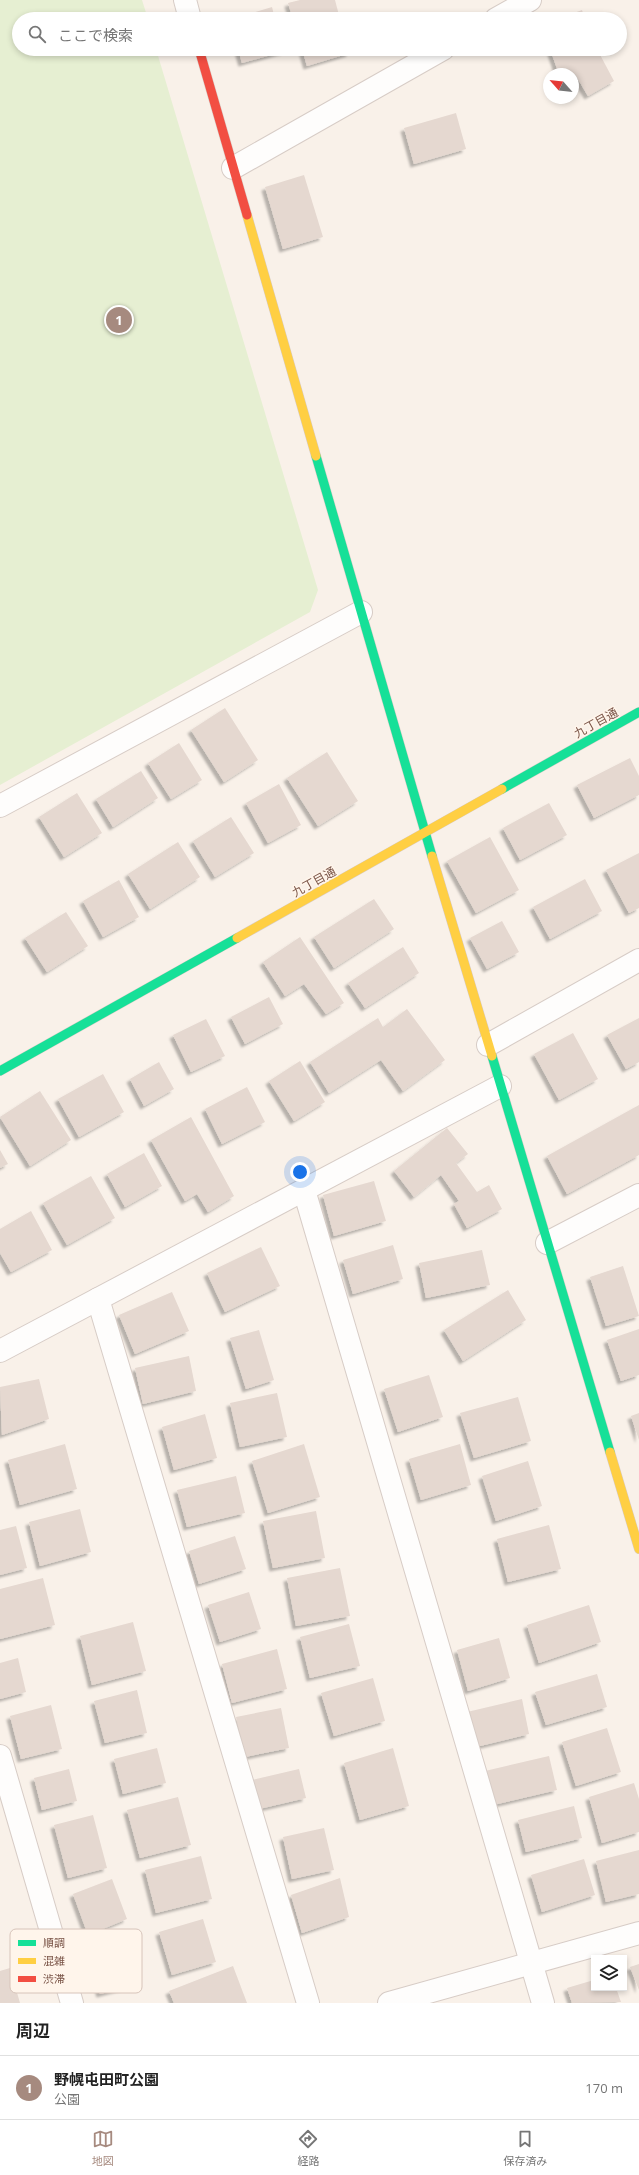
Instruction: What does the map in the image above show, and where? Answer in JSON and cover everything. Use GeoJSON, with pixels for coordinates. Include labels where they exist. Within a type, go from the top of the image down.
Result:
{"type":"FeatureCollection","features":[{"type":"Feature","properties":{"kind":"street"},"geometry":{"type":"LineString","coordinates":[[185,0],[188,12]]}},
{"type":"Feature","properties":{"kind":"street"},"geometry":{"type":"LineString","coordinates":[[509,12],[530,0]]}},
{"type":"Feature","properties":{"kind":"street"},"geometry":{"type":"LineString","coordinates":[[201,56],[425,833],[639,1549]]}},
{"type":"Feature","properties":{"kind":"street"},"geometry":{"type":"LineString","coordinates":[[233,168],[431,56]]}},
{"type":"Feature","properties":{"kind":"street"},"geometry":{"type":"LineString","coordinates":[[0,806],[361,612]]}},
{"type":"Feature","properties":{"kind":"street","name":"九丁目通"},"geometry":{"type":"LineString","coordinates":[[0,1071],[639,712]]}},
{"type":"Feature","properties":{"kind":"street"},"geometry":{"type":"LineString","coordinates":[[488,1045],[639,960]]}},
{"type":"Feature","properties":{"kind":"street"},"geometry":{"type":"LineString","coordinates":[[0,1351],[500,1086]]}},
{"type":"Feature","properties":{"kind":"street"},"geometry":{"type":"LineString","coordinates":[[304,1190],[543,2003]]}},
{"type":"Feature","properties":{"kind":"street"},"geometry":{"type":"LineString","coordinates":[[547,1243],[639,1195]]}},
{"type":"Feature","properties":{"kind":"street"},"geometry":{"type":"LineString","coordinates":[[98,1299],[308,2003]]}},
{"type":"Feature","properties":{"kind":"street"},"geometry":{"type":"LineString","coordinates":[[0,1756],[50,1929]]}},
{"type":"Feature","properties":{"kind":"street"},"geometry":{"type":"LineString","coordinates":[[389,2003],[639,1933]]}},
{"type":"Feature","properties":{"kind":"street"},"geometry":{"type":"LineString","coordinates":[[69,1993],[72,2003]]}},
{"type":"Feature","properties":{"kind":"green space"},"geometry":{"type":"Polygon","coordinates":[[[0,0],[142,0],[146,12],[12,12],[12,56],[158,56],[318,590],[310,612],[0,785],[0,0]]]}},
{"type":"Feature","properties":{"kind":"building"},"geometry":{"type":"Polygon","coordinates":[[[300,0],[335,0],[338,12],[291,12],[288,3],[300,0]]]}},
{"type":"Feature","properties":{"kind":"building"},"geometry":{"type":"Polygon","coordinates":[[[272,7],[273,12],[255,12],[272,7]]]}},
{"type":"Feature","properties":{"kind":"building"},"geometry":{"type":"Polygon","coordinates":[[[240,56],[267,56],[242,63],[240,56]]]}},
{"type":"Feature","properties":{"kind":"building"},"geometry":{"type":"Polygon","coordinates":[[[304,56],[340,56],[307,66],[304,56]]]}},
{"type":"Feature","properties":{"kind":"building"},"geometry":{"type":"Polygon","coordinates":[[[553,56],[601,56],[614,81],[588,96],[579,81],[579,68],[557,68],[553,56]]]}},
{"type":"Feature","properties":{"kind":"building"},"geometry":{"type":"Polygon","coordinates":[[[456,113],[466,149],[414,164],[404,128],[456,113]]]}},
{"type":"Feature","properties":{"kind":"building"},"geometry":{"type":"Polygon","coordinates":[[[304,175],[323,237],[283,249],[265,187],[304,175]]]}},
{"type":"Feature","properties":{"kind":"building"},"geometry":{"type":"Polygon","coordinates":[[[225,708],[258,760],[224,782],[191,730],[225,708]]]}},
{"type":"Feature","properties":{"kind":"building"},"geometry":{"type":"Polygon","coordinates":[[[179,743],[202,780],[171,799],[148,763],[179,743]]]}},
{"type":"Feature","properties":{"kind":"building"},"geometry":{"type":"Polygon","coordinates":[[[327,752],[358,801],[318,826],[287,778],[327,752]]]}},
{"type":"Feature","properties":{"kind":"building"},"geometry":{"type":"Polygon","coordinates":[[[630,758],[639,776],[639,795],[594,818],[577,785],[630,758]]]}},
{"type":"Feature","properties":{"kind":"building"},"geometry":{"type":"Polygon","coordinates":[[[141,771],[158,798],[113,827],[96,799],[141,771]]]}},
{"type":"Feature","properties":{"kind":"building"},"geometry":{"type":"Polygon","coordinates":[[[279,784],[301,825],[268,843],[246,803],[279,784]]]}},
{"type":"Feature","properties":{"kind":"building"},"geometry":{"type":"Polygon","coordinates":[[[77,793],[102,833],[64,857],[39,817],[77,793]]]}},
{"type":"Feature","properties":{"kind":"building"},"geometry":{"type":"Polygon","coordinates":[[[549,803],[567,835],[520,860],[503,828],[549,803]]]}},
{"type":"Feature","properties":{"kind":"building"},"geometry":{"type":"Polygon","coordinates":[[[231,817],[254,853],[215,877],[193,841],[231,817]]]}},
{"type":"Feature","properties":{"kind":"building"},"geometry":{"type":"Polygon","coordinates":[[[490,837],[519,890],[476,913],[447,861],[490,837]]]}},
{"type":"Feature","properties":{"kind":"building"},"geometry":{"type":"Polygon","coordinates":[[[178,842],[200,877],[150,909],[128,874],[178,842]]]}},
{"type":"Feature","properties":{"kind":"building"},"geometry":{"type":"Polygon","coordinates":[[[639,853],[639,908],[629,913],[606,870],[639,853]]]}},
{"type":"Feature","properties":{"kind":"building"},"geometry":{"type":"Polygon","coordinates":[[[585,879],[602,911],[550,939],[533,907],[585,879]]]}},
{"type":"Feature","properties":{"kind":"building"},"geometry":{"type":"Polygon","coordinates":[[[119,880],[139,917],[103,937],[83,901],[119,880]]]}},
{"type":"Feature","properties":{"kind":"building"},"geometry":{"type":"Polygon","coordinates":[[[374,899],[394,929],[334,968],[314,937],[374,899]]]}},
{"type":"Feature","properties":{"kind":"building"},"geometry":{"type":"Polygon","coordinates":[[[66,912],[88,946],[47,972],[25,938],[66,912]]]}},
{"type":"Feature","properties":{"kind":"building"},"geometry":{"type":"Polygon","coordinates":[[[502,921],[519,952],[487,969],[470,938],[502,921]]]}},
{"type":"Feature","properties":{"kind":"building"},"geometry":{"type":"Polygon","coordinates":[[[300,937],[344,1003],[326,1014],[304,984],[285,996],[263,962],[300,937]]]}},
{"type":"Feature","properties":{"kind":"building"},"geometry":{"type":"Polygon","coordinates":[[[403,947],[419,973],[365,1008],[348,983],[403,947]]]}},
{"type":"Feature","properties":{"kind":"building"},"geometry":{"type":"Polygon","coordinates":[[[269,997],[283,1024],[245,1044],[231,1017],[269,997]]]}},
{"type":"Feature","properties":{"kind":"building"},"geometry":{"type":"Polygon","coordinates":[[[407,1009],[445,1060],[403,1091],[381,1060],[329,1093],[310,1062],[378,1018],[383,1027],[407,1009]]]}},
{"type":"Feature","properties":{"kind":"building"},"geometry":{"type":"Polygon","coordinates":[[[639,1018],[639,1062],[626,1069],[607,1035],[639,1018]]]}},
{"type":"Feature","properties":{"kind":"building"},"geometry":{"type":"Polygon","coordinates":[[[206,1019],[225,1056],[191,1072],[173,1035],[206,1019]]]}},
{"type":"Feature","properties":{"kind":"building"},"geometry":{"type":"Polygon","coordinates":[[[573,1033],[598,1079],[559,1100],[534,1054],[573,1033]]]}},
{"type":"Feature","properties":{"kind":"building"},"geometry":{"type":"Polygon","coordinates":[[[300,1061],[325,1102],[294,1121],[269,1081],[300,1061]]]}},
{"type":"Feature","properties":{"kind":"building"},"geometry":{"type":"Polygon","coordinates":[[[159,1062],[174,1089],[144,1106],[130,1079],[159,1062]]]}},
{"type":"Feature","properties":{"kind":"building"},"geometry":{"type":"Polygon","coordinates":[[[103,1074],[124,1112],[79,1137],[58,1099],[103,1074]]]}},
{"type":"Feature","properties":{"kind":"building"},"geometry":{"type":"Polygon","coordinates":[[[247,1087],[265,1122],[222,1144],[205,1109],[247,1087]]]}},
{"type":"Feature","properties":{"kind":"building"},"geometry":{"type":"Polygon","coordinates":[[[40,1091],[71,1140],[30,1166],[0,1117],[40,1091]]]}},
{"type":"Feature","properties":{"kind":"building"},"geometry":{"type":"Polygon","coordinates":[[[639,1105],[639,1155],[567,1194],[547,1156],[639,1105]]]}},
{"type":"Feature","properties":{"kind":"building"},"geometry":{"type":"Polygon","coordinates":[[[191,1117],[234,1196],[208,1212],[197,1194],[185,1201],[151,1140],[191,1117]]]}},
{"type":"Feature","properties":{"kind":"building"},"geometry":{"type":"Polygon","coordinates":[[[447,1128],[468,1154],[456,1163],[477,1192],[489,1185],[502,1209],[467,1228],[454,1204],[459,1201],[441,1175],[414,1197],[394,1171],[447,1128]]]}},
{"type":"Feature","properties":{"kind":"building"},"geometry":{"type":"Polygon","coordinates":[[[0,1150],[8,1164],[0,1168],[0,1150]]]}},
{"type":"Feature","properties":{"kind":"building"},"geometry":{"type":"Polygon","coordinates":[[[144,1153],[162,1186],[125,1207],[107,1174],[144,1153]]]}},
{"type":"Feature","properties":{"kind":"building"},"geometry":{"type":"Polygon","coordinates":[[[91,1176],[115,1218],[67,1245],[43,1203],[91,1176]]]}},
{"type":"Feature","properties":{"kind":"building"},"geometry":{"type":"Polygon","coordinates":[[[374,1181],[386,1221],[334,1236],[323,1195],[374,1181]]]}},
{"type":"Feature","properties":{"kind":"building"},"geometry":{"type":"Polygon","coordinates":[[[31,1211],[52,1250],[11,1272],[0,1253],[0,1229],[31,1211]]]}},
{"type":"Feature","properties":{"kind":"building"},"geometry":{"type":"Polygon","coordinates":[[[393,1245],[403,1279],[353,1294],[343,1260],[393,1245]]]}},
{"type":"Feature","properties":{"kind":"building"},"geometry":{"type":"Polygon","coordinates":[[[261,1247],[280,1286],[225,1312],[207,1273],[261,1247]]]}},
{"type":"Feature","properties":{"kind":"building"},"geometry":{"type":"Polygon","coordinates":[[[482,1250],[490,1285],[426,1298],[419,1263],[482,1250]]]}},
{"type":"Feature","properties":{"kind":"building"},"geometry":{"type":"Polygon","coordinates":[[[623,1266],[639,1316],[606,1326],[590,1277],[623,1266]]]}},
{"type":"Feature","properties":{"kind":"building"},"geometry":{"type":"Polygon","coordinates":[[[508,1290],[526,1320],[463,1361],[444,1330],[508,1290]]]}},
{"type":"Feature","properties":{"kind":"building"},"geometry":{"type":"Polygon","coordinates":[[[172,1292],[189,1331],[135,1354],[119,1315],[172,1292]]]}},
{"type":"Feature","properties":{"kind":"building"},"geometry":{"type":"Polygon","coordinates":[[[639,1329],[639,1375],[621,1381],[607,1340],[639,1329]]]}},
{"type":"Feature","properties":{"kind":"building"},"geometry":{"type":"Polygon","coordinates":[[[259,1330],[274,1380],[246,1389],[230,1338],[259,1330]]]}},
{"type":"Feature","properties":{"kind":"building"},"geometry":{"type":"Polygon","coordinates":[[[189,1356],[196,1391],[143,1404],[135,1368],[189,1356]]]}},
{"type":"Feature","properties":{"kind":"building"},"geometry":{"type":"Polygon","coordinates":[[[429,1375],[443,1417],[398,1432],[384,1389],[429,1375]]]}},
{"type":"Feature","properties":{"kind":"building"},"geometry":{"type":"Polygon","coordinates":[[[39,1379],[49,1419],[2,1435],[0,1387],[39,1379]]]}},
{"type":"Feature","properties":{"kind":"building"},"geometry":{"type":"Polygon","coordinates":[[[277,1393],[287,1437],[240,1447],[230,1403],[277,1393]]]}},
{"type":"Feature","properties":{"kind":"building"},"geometry":{"type":"Polygon","coordinates":[[[518,1397],[531,1441],[474,1458],[460,1413],[518,1397]]]}},
{"type":"Feature","properties":{"kind":"building"},"geometry":{"type":"Polygon","coordinates":[[[639,1413],[639,1440],[631,1416],[639,1413]]]}},
{"type":"Feature","properties":{"kind":"building"},"geometry":{"type":"Polygon","coordinates":[[[205,1414],[217,1458],[174,1470],[162,1427],[205,1414]]]}},
{"type":"Feature","properties":{"kind":"building"},"geometry":{"type":"Polygon","coordinates":[[[65,1444],[77,1489],[20,1505],[8,1460],[65,1444]]]}},
{"type":"Feature","properties":{"kind":"building"},"geometry":{"type":"Polygon","coordinates":[[[304,1444],[320,1497],[268,1513],[252,1461],[304,1444]]]}},
{"type":"Feature","properties":{"kind":"building"},"geometry":{"type":"Polygon","coordinates":[[[460,1444],[471,1485],[421,1500],[409,1459],[460,1444]]]}},
{"type":"Feature","properties":{"kind":"building"},"geometry":{"type":"Polygon","coordinates":[[[528,1461],[542,1506],[496,1521],[482,1476],[528,1461]]]}},
{"type":"Feature","properties":{"kind":"building"},"geometry":{"type":"Polygon","coordinates":[[[236,1476],[245,1513],[187,1527],[177,1490],[236,1476]]]}},
{"type":"Feature","properties":{"kind":"building"},"geometry":{"type":"Polygon","coordinates":[[[80,1509],[91,1552],[40,1566],[29,1522],[80,1509]]]}},
{"type":"Feature","properties":{"kind":"building"},"geometry":{"type":"Polygon","coordinates":[[[316,1511],[325,1558],[273,1568],[263,1521],[316,1511]]]}},
{"type":"Feature","properties":{"kind":"building"},"geometry":{"type":"Polygon","coordinates":[[[549,1525],[561,1569],[508,1582],[497,1539],[549,1525]]]}},
{"type":"Feature","properties":{"kind":"building"},"geometry":{"type":"Polygon","coordinates":[[[16,1526],[27,1568],[0,1575],[0,1530],[16,1526]]]}},
{"type":"Feature","properties":{"kind":"building"},"geometry":{"type":"Polygon","coordinates":[[[235,1536],[246,1569],[199,1584],[189,1551],[235,1536]]]}},
{"type":"Feature","properties":{"kind":"building"},"geometry":{"type":"Polygon","coordinates":[[[340,1568],[350,1616],[296,1626],[287,1578],[340,1568]]]}},
{"type":"Feature","properties":{"kind":"building"},"geometry":{"type":"Polygon","coordinates":[[[43,1578],[55,1625],[0,1639],[0,1589],[43,1578]]]}},
{"type":"Feature","properties":{"kind":"building"},"geometry":{"type":"Polygon","coordinates":[[[249,1592],[261,1629],[220,1642],[208,1605],[249,1592]]]}},
{"type":"Feature","properties":{"kind":"building"},"geometry":{"type":"Polygon","coordinates":[[[589,1605],[601,1642],[539,1663],[527,1625],[589,1605]]]}},
{"type":"Feature","properties":{"kind":"building"},"geometry":{"type":"Polygon","coordinates":[[[133,1622],[146,1671],[92,1685],[80,1636],[133,1622]]]}},
{"type":"Feature","properties":{"kind":"building"},"geometry":{"type":"Polygon","coordinates":[[[349,1624],[360,1666],[310,1678],[300,1637],[349,1624]]]}},
{"type":"Feature","properties":{"kind":"building"},"geometry":{"type":"Polygon","coordinates":[[[499,1638],[510,1678],[468,1691],[457,1650],[499,1638]]]}},
{"type":"Feature","properties":{"kind":"building"},"geometry":{"type":"Polygon","coordinates":[[[277,1649],[287,1689],[232,1703],[222,1664],[277,1649]]]}},
{"type":"Feature","properties":{"kind":"building"},"geometry":{"type":"Polygon","coordinates":[[[18,1658],[26,1692],[0,1699],[0,1663],[18,1658]]]}},
{"type":"Feature","properties":{"kind":"building"},"geometry":{"type":"Polygon","coordinates":[[[597,1674],[607,1707],[546,1725],[535,1692],[597,1674]]]}},
{"type":"Feature","properties":{"kind":"building"},"geometry":{"type":"Polygon","coordinates":[[[373,1678],[385,1721],[334,1736],[321,1693],[373,1678]]]}},
{"type":"Feature","properties":{"kind":"building"},"geometry":{"type":"Polygon","coordinates":[[[137,1690],[147,1733],[105,1743],[94,1701],[137,1690]]]}},
{"type":"Feature","properties":{"kind":"building"},"geometry":{"type":"Polygon","coordinates":[[[522,1699],[529,1734],[476,1747],[467,1712],[522,1699]]]}},
{"type":"Feature","properties":{"kind":"building"},"geometry":{"type":"Polygon","coordinates":[[[51,1705],[62,1749],[21,1759],[10,1716],[51,1705]]]}},
{"type":"Feature","properties":{"kind":"building"},"geometry":{"type":"Polygon","coordinates":[[[281,1708],[289,1748],[245,1757],[236,1717],[281,1708]]]}},
{"type":"Feature","properties":{"kind":"building"},"geometry":{"type":"Polygon","coordinates":[[[607,1728],[621,1772],[576,1786],[562,1742],[607,1728]]]}},
{"type":"Feature","properties":{"kind":"building"},"geometry":{"type":"Polygon","coordinates":[[[157,1748],[166,1783],[123,1794],[114,1759],[157,1748]]]}},
{"type":"Feature","properties":{"kind":"building"},"geometry":{"type":"Polygon","coordinates":[[[393,1748],[409,1806],[360,1820],[344,1763],[393,1748]]]}},
{"type":"Feature","properties":{"kind":"building"},"geometry":{"type":"Polygon","coordinates":[[[549,1756],[557,1790],[493,1805],[485,1771],[549,1756]]]}},
{"type":"Feature","properties":{"kind":"building"},"geometry":{"type":"Polygon","coordinates":[[[69,1769],[77,1801],[42,1810],[34,1778],[69,1769]]]}},
{"type":"Feature","properties":{"kind":"building"},"geometry":{"type":"Polygon","coordinates":[[[299,1769],[306,1798],[259,1809],[252,1780],[299,1769]]]}},
{"type":"Feature","properties":{"kind":"building"},"geometry":{"type":"Polygon","coordinates":[[[634,1783],[639,1799],[639,1832],[602,1843],[589,1797],[634,1783]]]}},
{"type":"Feature","properties":{"kind":"building"},"geometry":{"type":"Polygon","coordinates":[[[178,1797],[191,1845],[140,1858],[127,1810],[178,1797]]]}},
{"type":"Feature","properties":{"kind":"building"},"geometry":{"type":"Polygon","coordinates":[[[574,1806],[582,1838],[526,1852],[518,1820],[574,1806]]]}},
{"type":"Feature","properties":{"kind":"building"},"geometry":{"type":"Polygon","coordinates":[[[93,1815],[107,1868],[68,1878],[54,1825],[93,1815]]]}},
{"type":"Feature","properties":{"kind":"building"},"geometry":{"type":"Polygon","coordinates":[[[324,1828],[334,1870],[292,1879],[283,1837],[324,1828]]]}},
{"type":"Feature","properties":{"kind":"building"},"geometry":{"type":"Polygon","coordinates":[[[639,1850],[639,1894],[606,1902],[596,1861],[639,1850]]]}},
{"type":"Feature","properties":{"kind":"building"},"geometry":{"type":"Polygon","coordinates":[[[201,1856],[212,1899],[156,1913],[145,1870],[201,1856]]]}},
{"type":"Feature","properties":{"kind":"building"},"geometry":{"type":"Polygon","coordinates":[[[584,1859],[595,1895],[542,1912],[531,1875],[584,1859]]]}},
{"type":"Feature","properties":{"kind":"building"},"geometry":{"type":"Polygon","coordinates":[[[340,1878],[349,1917],[302,1933],[291,1895],[340,1878]]]}},
{"type":"Feature","properties":{"kind":"building"},"geometry":{"type":"Polygon","coordinates":[[[112,1879],[127,1919],[103,1929],[86,1929],[73,1894],[112,1879]]]}},
{"type":"Feature","properties":{"kind":"building"},"geometry":{"type":"Polygon","coordinates":[[[203,1919],[216,1962],[172,1975],[159,1932],[203,1919]]]}},
{"type":"Feature","properties":{"kind":"building"},"geometry":{"type":"Polygon","coordinates":[[[639,1964],[639,1990],[630,1967],[639,1964]]]}},
{"type":"Feature","properties":{"kind":"building"},"geometry":{"type":"Polygon","coordinates":[[[233,1966],[247,2003],[174,2003],[169,1991],[233,1966]]]}},
{"type":"Feature","properties":{"kind":"building"},"geometry":{"type":"Polygon","coordinates":[[[10,1968],[10,1993],[17,1993],[20,2003],[0,2003],[0,1971],[10,1968]]]}},
{"type":"Feature","properties":{"kind":"building"},"geometry":{"type":"Polygon","coordinates":[[[591,1981],[591,1991],[617,1991],[621,2002],[572,2003],[567,1988],[591,1981]]]}},
{"type":"Feature","properties":{"kind":"traffic: fast"},"geometry":{"type":"LineString","coordinates":[[316,456],[432,856]]}},
{"type":"Feature","properties":{"kind":"traffic: fast"},"geometry":{"type":"LineString","coordinates":[[502,789],[639,712]]}},
{"type":"Feature","properties":{"kind":"traffic: fast"},"geometry":{"type":"LineString","coordinates":[[0,1071],[237,938]]}},
{"type":"Feature","properties":{"kind":"traffic: fast"},"geometry":{"type":"LineString","coordinates":[[492,1056],[610,1452]]}},
{"type":"Feature","properties":{"kind":"traffic: slow"},"geometry":{"type":"LineString","coordinates":[[247,215],[316,456]]}},
{"type":"Feature","properties":{"kind":"traffic: slow"},"geometry":{"type":"LineString","coordinates":[[237,938],[502,789]]}},
{"type":"Feature","properties":{"kind":"traffic: slow"},"geometry":{"type":"LineString","coordinates":[[432,856],[492,1056]]}},
{"type":"Feature","properties":{"kind":"traffic: slow"},"geometry":{"type":"LineString","coordinates":[[610,1452],[639,1549]]}},
{"type":"Feature","properties":{"kind":"traffic: jam"},"geometry":{"type":"LineString","coordinates":[[201,56],[247,215]]}},
{"type":"Feature","properties":{"kind":"place","name":"野幌屯田町公園"},"geometry":{"type":"Point","coordinates":[119,320]}}]}
